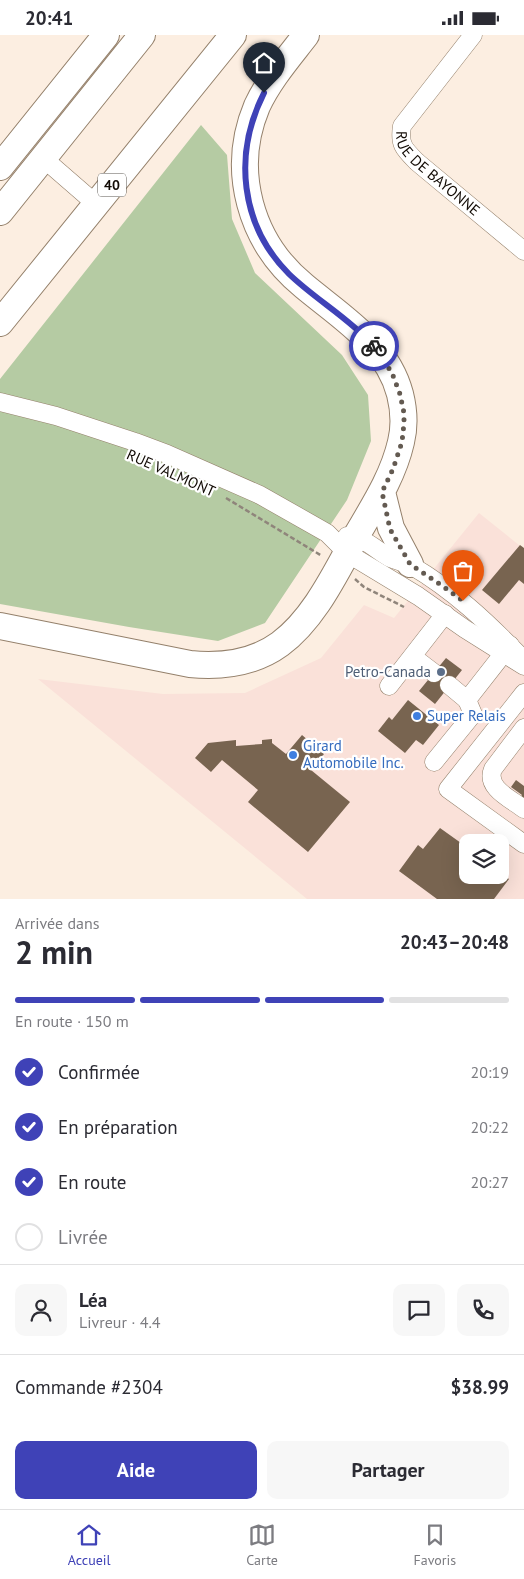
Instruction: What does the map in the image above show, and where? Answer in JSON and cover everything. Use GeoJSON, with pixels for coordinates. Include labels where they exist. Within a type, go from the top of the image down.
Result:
{"type":"FeatureCollection","features":[{"type":"Feature","properties":{"kind":"highway"},"geometry":{"type":"LineString","coordinates":[[0,167],[106,35]]}},
{"type":"Feature","properties":{"kind":"highway"},"geometry":{"type":"LineString","coordinates":[[0,212],[142,35]]}},
{"type":"Feature","properties":{"kind":"highway","name":"40"},"geometry":{"type":"LineString","coordinates":[[0,323],[233,35]]}},
{"type":"Feature","properties":{"kind":"highway"},"geometry":{"type":"LineString","coordinates":[[0,626],[180,662],[217,665],[253,658],[279,644],[306,618],[382,492],[402,442],[404,423],[397,384],[377,350],[368,340],[289,274],[274,256],[254,219],[246,190],[244,159],[249,130],[255,111],[274,78],[306,35]]}},
{"type":"Feature","properties":{"kind":"highway"},"geometry":{"type":"LineString","coordinates":[[382,492],[390,529],[410,564]]}},
{"type":"Feature","properties":{"kind":"street","name":"RUE DE BAYONNE"},"geometry":{"type":"LineString","coordinates":[[473,35],[402,126],[400,138],[404,150],[417,162],[524,251]]}},
{"type":"Feature","properties":{"kind":"street"},"geometry":{"type":"LineString","coordinates":[[43,158],[96,204]]}},
{"type":"Feature","properties":{"kind":"street","name":"RUE VALMONT"},"geometry":{"type":"LineString","coordinates":[[6,403],[93,428],[167,454],[260,495],[327,533],[345,555],[524,660]]}},
{"type":"Feature","properties":{"kind":"street","name":"RUE VALMONT"},"geometry":{"type":"LineString","coordinates":[[345,555],[391,558],[410,564],[463,601],[478,614],[524,666]]}},
{"type":"Feature","properties":{"kind":"street"},"geometry":{"type":"LineString","coordinates":[[389,686],[445,614]]}},
{"type":"Feature","properties":{"kind":"street"},"geometry":{"type":"LineString","coordinates":[[467,700],[507,649]]}},
{"type":"Feature","properties":{"kind":"street"},"geometry":{"type":"LineString","coordinates":[[413,657],[434,673]]}},
{"type":"Feature","properties":{"kind":"street"},"geometry":{"type":"LineString","coordinates":[[434,762],[473,714],[467,700],[450,685]]}},
{"type":"Feature","properties":{"kind":"street"},"geometry":{"type":"LineString","coordinates":[[524,693],[448,789],[524,844]]}},
{"type":"Feature","properties":{"kind":"street"},"geometry":{"type":"LineString","coordinates":[[500,722],[522,734],[494,769],[492,776],[494,786],[524,809]]}},
{"type":"Feature","properties":{"kind":"path","name":"RUE VALMONT"},"geometry":{"type":"LineString","coordinates":[[220,495],[345,555],[364,587],[404,607]]}},
{"type":"Feature","properties":{"kind":"shaded area"},"geometry":{"type":"Polygon","coordinates":[[[479,513],[524,549],[524,899],[307,899],[38,679],[163,694],[245,693],[321,658],[364,605],[394,618],[479,513]]]}},
{"type":"Feature","properties":{"kind":"green space"},"geometry":{"type":"Polygon","coordinates":[[[201,125],[227,155],[232,219],[255,273],[342,355],[368,395],[371,441],[347,500],[265,623],[218,641],[0,604],[0,379],[201,125]]]}},
{"type":"Feature","properties":{"kind":"building"},"geometry":{"type":"Polygon","coordinates":[[[520,545],[524,548],[524,584],[519,580],[499,604],[482,590],[520,545]]]}},
{"type":"Feature","properties":{"kind":"building"},"geometry":{"type":"Polygon","coordinates":[[[446,658],[462,670],[435,704],[419,691],[446,658]]]}},
{"type":"Feature","properties":{"kind":"building"},"geometry":{"type":"Polygon","coordinates":[[[408,700],[439,725],[423,745],[416,740],[405,753],[378,731],[389,717],[392,720],[408,700]]]}},
{"type":"Feature","properties":{"kind":"building"},"geometry":{"type":"Polygon","coordinates":[[[302,735],[324,754],[311,770],[350,802],[308,852],[248,802],[258,790],[222,760],[211,772],[195,758],[208,743],[236,740],[236,746],[262,744],[262,740],[272,739],[272,743],[286,754],[302,735]]]}},
{"type":"Feature","properties":{"kind":"building"},"geometry":{"type":"Polygon","coordinates":[[[516,780],[524,786],[524,807],[517,802],[522,795],[511,787],[516,780]]]}},
{"type":"Feature","properties":{"kind":"building"},"geometry":{"type":"Polygon","coordinates":[[[440,828],[459,842],[459,884],[505,884],[494,899],[437,899],[399,871],[418,845],[423,849],[440,828]]]}},
{"type":"Feature","properties":{"kind":"way so far"},"geometry":{"type":"LineString","coordinates":[[374,346],[397,384],[404,413],[402,442],[393,469],[382,492],[390,529],[410,564],[463,601]]}},
{"type":"Feature","properties":{"kind":"place","name":"Petro-Canada"},"geometry":{"type":"Point","coordinates":[441,672]}},
{"type":"Feature","properties":{"kind":"place","name":"Super Relais"},"geometry":{"type":"Point","coordinates":[417,716]}},
{"type":"Feature","properties":{"kind":"place","name":"Girard Automobile Inc."},"geometry":{"type":"Point","coordinates":[293,755]}},
{"type":"Feature","properties":{"kind":"route"},"geometry":{"type":"LineString","coordinates":[[264,93],[249,130],[244,159],[246,190],[260,233],[274,256],[289,274],[352,325],[374,346]]}}]}
